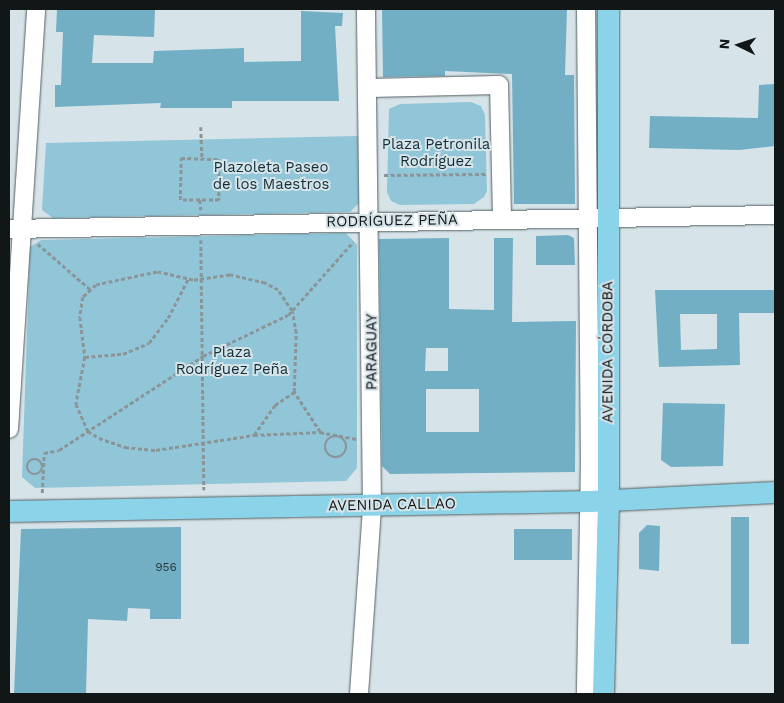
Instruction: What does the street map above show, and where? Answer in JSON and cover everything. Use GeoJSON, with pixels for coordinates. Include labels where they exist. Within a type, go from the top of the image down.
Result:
{"type":"FeatureCollection","features":[{"type":"Feature","properties":{"kind":"main road","name":"AVENIDA CÓRDOBA"},"geometry":{"type":"LineString","coordinates":[[603,694],[599,500],[599,219],[608,9]]}},
{"type":"Feature","properties":{"kind":"main road","name":"AVENIDA CALLAO"},"geometry":{"type":"LineString","coordinates":[[9,511],[372,506],[599,500],[775,492]]}},
{"type":"Feature","properties":{"kind":"street"},"geometry":{"type":"LineString","coordinates":[[9,429],[14,229],[36,9]]}},
{"type":"Feature","properties":{"kind":"street","name":"PARAGUAY"},"geometry":{"type":"LineString","coordinates":[[359,694],[372,506],[369,88],[366,9]]}},
{"type":"Feature","properties":{"kind":"street","name":"AVENIDA CÓRDOBA"},"geometry":{"type":"LineString","coordinates":[[586,9],[599,219]]}},
{"type":"Feature","properties":{"kind":"street"},"geometry":{"type":"LineString","coordinates":[[369,88],[499,85],[502,220]]}},
{"type":"Feature","properties":{"kind":"street","name":"RODRÍGUEZ PEÑA"},"geometry":{"type":"LineString","coordinates":[[14,229],[775,215]]}},
{"type":"Feature","properties":{"kind":"street","name":"AVENIDA CÓRDOBA"},"geometry":{"type":"LineString","coordinates":[[586,694],[599,500]]}},
{"type":"Feature","properties":{"kind":"path"},"geometry":{"type":"LineString","coordinates":[[201,127],[202,158]]}},
{"type":"Feature","properties":{"kind":"path"},"geometry":{"type":"LineString","coordinates":[[181,158],[202,158],[219,158],[219,200],[180,200],[181,158]]}},
{"type":"Feature","properties":{"kind":"path"},"geometry":{"type":"LineString","coordinates":[[370,175],[501,174]]}},
{"type":"Feature","properties":{"kind":"path"},"geometry":{"type":"LineString","coordinates":[[42,510],[44,453],[59,450],[203,356],[292,311],[370,221]]}},
{"type":"Feature","properties":{"kind":"path"},"geometry":{"type":"LineString","coordinates":[[201,225],[205,508]]}},
{"type":"Feature","properties":{"kind":"path"},"geometry":{"type":"LineString","coordinates":[[14,229],[90,289]]}},
{"type":"Feature","properties":{"kind":"path"},"geometry":{"type":"LineString","coordinates":[[320,432],[294,392],[296,333],[292,311],[278,290],[265,283],[230,275],[188,279],[157,272],[119,278],[90,289],[80,307],[85,357],[76,404],[88,431],[111,443],[141,449],[172,449],[204,441],[254,435],[320,432],[372,442]]}},
{"type":"Feature","properties":{"kind":"path"},"geometry":{"type":"LineString","coordinates":[[85,357],[123,354],[149,343],[168,318],[188,279]]}},
{"type":"Feature","properties":{"kind":"path"},"geometry":{"type":"LineString","coordinates":[[254,435],[275,405],[294,392]]}},
{"type":"Feature","properties":{"kind":"path"},"geometry":{"type":"LineString","coordinates":[[339,436],[347,443],[347,450],[339,457],[332,457],[326,445],[329,439],[339,436]]}},
{"type":"Feature","properties":{"kind":"path"},"geometry":{"type":"LineString","coordinates":[[36,460],[43,468],[34,475],[28,468],[36,460]]}},
{"type":"Feature","properties":{"kind":"green space","name":"Plaza Petronila Rodríguez"},"geometry":{"type":"Polygon","coordinates":[[[471,102],[481,106],[485,115],[487,191],[484,197],[474,204],[400,205],[391,201],[387,192],[389,109],[400,104],[471,102]]]}},
{"type":"Feature","properties":{"kind":"green space","name":"Plazoleta Paseo de los Maestros"},"geometry":{"type":"Polygon","coordinates":[[[358,136],[359,203],[350,212],[53,218],[42,210],[46,143],[358,136]]]}},
{"type":"Feature","properties":{"kind":"green space","name":"Plaza Rodríguez Peña"},"geometry":{"type":"Polygon","coordinates":[[[346,233],[357,245],[357,468],[346,481],[35,488],[22,477],[30,247],[41,240],[346,233]]]}},
{"type":"Feature","properties":{"kind":"building"},"geometry":{"type":"Polygon","coordinates":[[[57,9],[155,9],[154,37],[94,35],[92,63],[153,63],[154,51],[244,48],[244,62],[301,61],[301,11],[343,13],[342,26],[335,26],[339,101],[232,101],[232,108],[160,108],[161,103],[55,107],[55,85],[61,85],[63,32],[56,32],[57,9]]]}},
{"type":"Feature","properties":{"kind":"building"},"geometry":{"type":"Polygon","coordinates":[[[382,9],[567,9],[565,75],[574,75],[575,204],[514,204],[512,74],[445,71],[445,76],[383,77],[382,9]]]}},
{"type":"Feature","properties":{"kind":"building"},"geometry":{"type":"Polygon","coordinates":[[[775,84],[775,146],[739,150],[649,148],[650,116],[758,118],[759,85],[775,84]]]}},
{"type":"Feature","properties":{"kind":"building"},"geometry":{"type":"Polygon","coordinates":[[[568,235],[574,238],[575,265],[536,265],[536,236],[568,235]]]}},
{"type":"Feature","properties":{"kind":"building"},"geometry":{"type":"Polygon","coordinates":[[[449,238],[449,309],[494,310],[494,238],[513,238],[512,322],[576,321],[575,472],[390,474],[382,466],[379,239],[449,238]],[[426,348],[425,371],[448,371],[448,348],[426,348]],[[426,389],[426,432],[479,432],[479,389],[426,389]]]}},
{"type":"Feature","properties":{"kind":"building"},"geometry":{"type":"Polygon","coordinates":[[[655,290],[775,290],[775,313],[739,313],[740,365],[659,367],[655,290]],[[680,314],[681,350],[717,349],[717,314],[680,314]]]}},
{"type":"Feature","properties":{"kind":"building"},"geometry":{"type":"Polygon","coordinates":[[[663,403],[725,404],[723,466],[671,467],[661,460],[663,403]]]}},
{"type":"Feature","properties":{"kind":"building"},"geometry":{"type":"Polygon","coordinates":[[[731,517],[749,517],[749,644],[731,644],[731,517]]]}},
{"type":"Feature","properties":{"kind":"building"},"geometry":{"type":"Polygon","coordinates":[[[647,525],[660,526],[659,571],[639,569],[639,533],[647,525]]]}},
{"type":"Feature","properties":{"kind":"building"},"geometry":{"type":"Polygon","coordinates":[[[181,527],[181,619],[150,619],[150,609],[128,608],[127,621],[88,619],[86,694],[14,694],[21,529],[181,527]]]}},
{"type":"Feature","properties":{"kind":"building"},"geometry":{"type":"Polygon","coordinates":[[[514,529],[572,529],[572,560],[514,560],[514,529]]]}}]}
